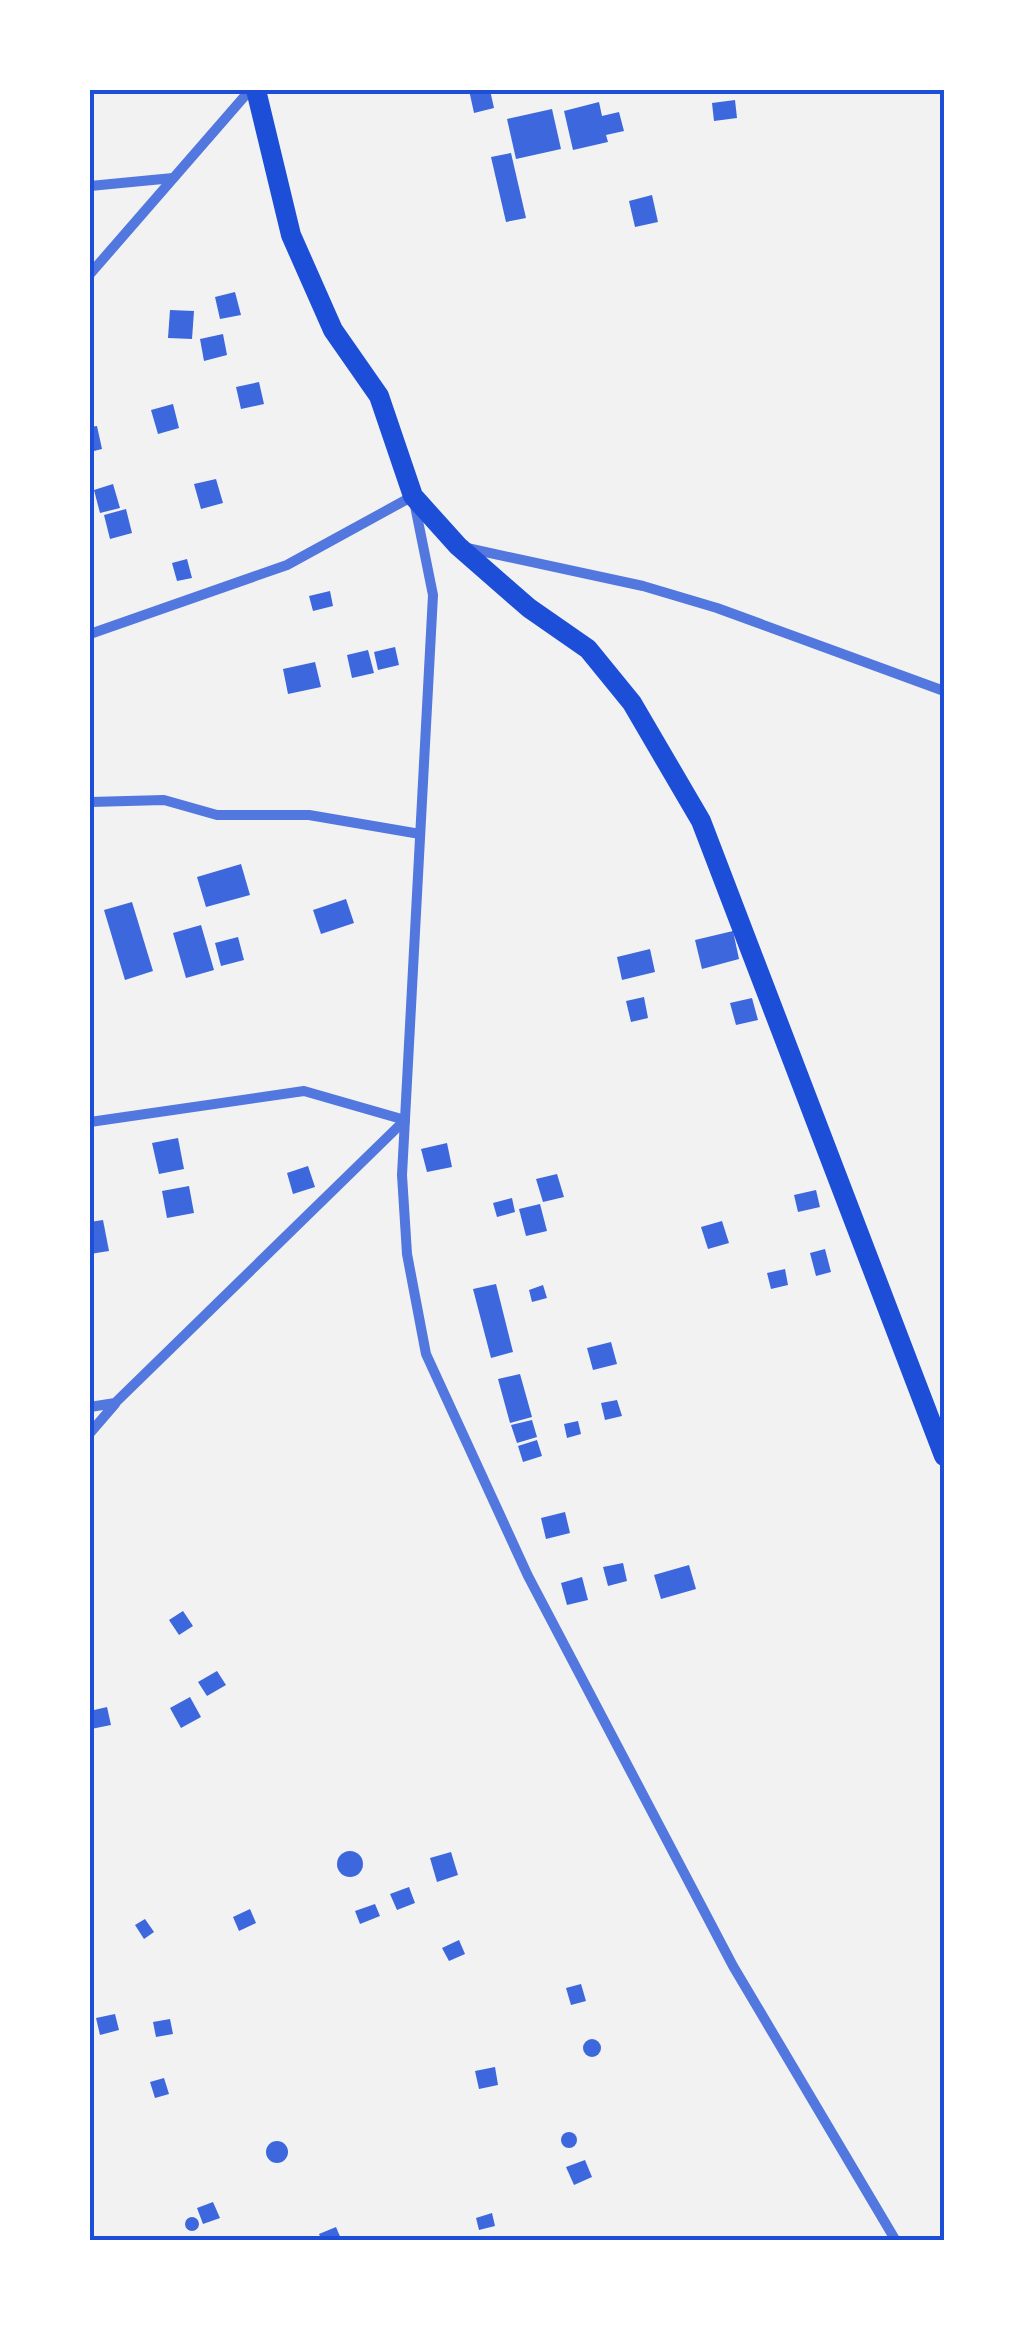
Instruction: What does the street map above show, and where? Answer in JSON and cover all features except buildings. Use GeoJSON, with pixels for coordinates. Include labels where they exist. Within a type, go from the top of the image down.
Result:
{"type":"FeatureCollection","features":[{"type":"Feature","properties":{"kind":"main road"},"geometry":{"type":"LineString","coordinates":[[253,90],[291,234],[333,330],[380,396],[413,496],[458,546],[529,608],[588,649],[632,703],[701,821],[944,1456]]}},
{"type":"Feature","properties":{"kind":"street"},"geometry":{"type":"LineString","coordinates":[[90,274],[253,90]]}},
{"type":"Feature","properties":{"kind":"street"},"geometry":{"type":"LineString","coordinates":[[90,186],[174,178]]}},
{"type":"Feature","properties":{"kind":"street"},"geometry":{"type":"LineString","coordinates":[[90,634],[286,565],[413,496],[433,595],[402,1175],[408,1254],[426,1354],[528,1576],[733,1966],[896,2241]]}},
{"type":"Feature","properties":{"kind":"street"},"geometry":{"type":"LineString","coordinates":[[458,546],[643,586],[716,608],[944,691]]}},
{"type":"Feature","properties":{"kind":"street"},"geometry":{"type":"LineString","coordinates":[[90,802],[164,800],[217,815],[310,815],[420,834]]}},
{"type":"Feature","properties":{"kind":"street"},"geometry":{"type":"LineString","coordinates":[[90,1122],[304,1091],[405,1120]]}},
{"type":"Feature","properties":{"kind":"street"},"geometry":{"type":"LineString","coordinates":[[90,1433],[405,1120]]}},
{"type":"Feature","properties":{"kind":"street"},"geometry":{"type":"LineString","coordinates":[[90,1408],[116,1403]]}}]}
